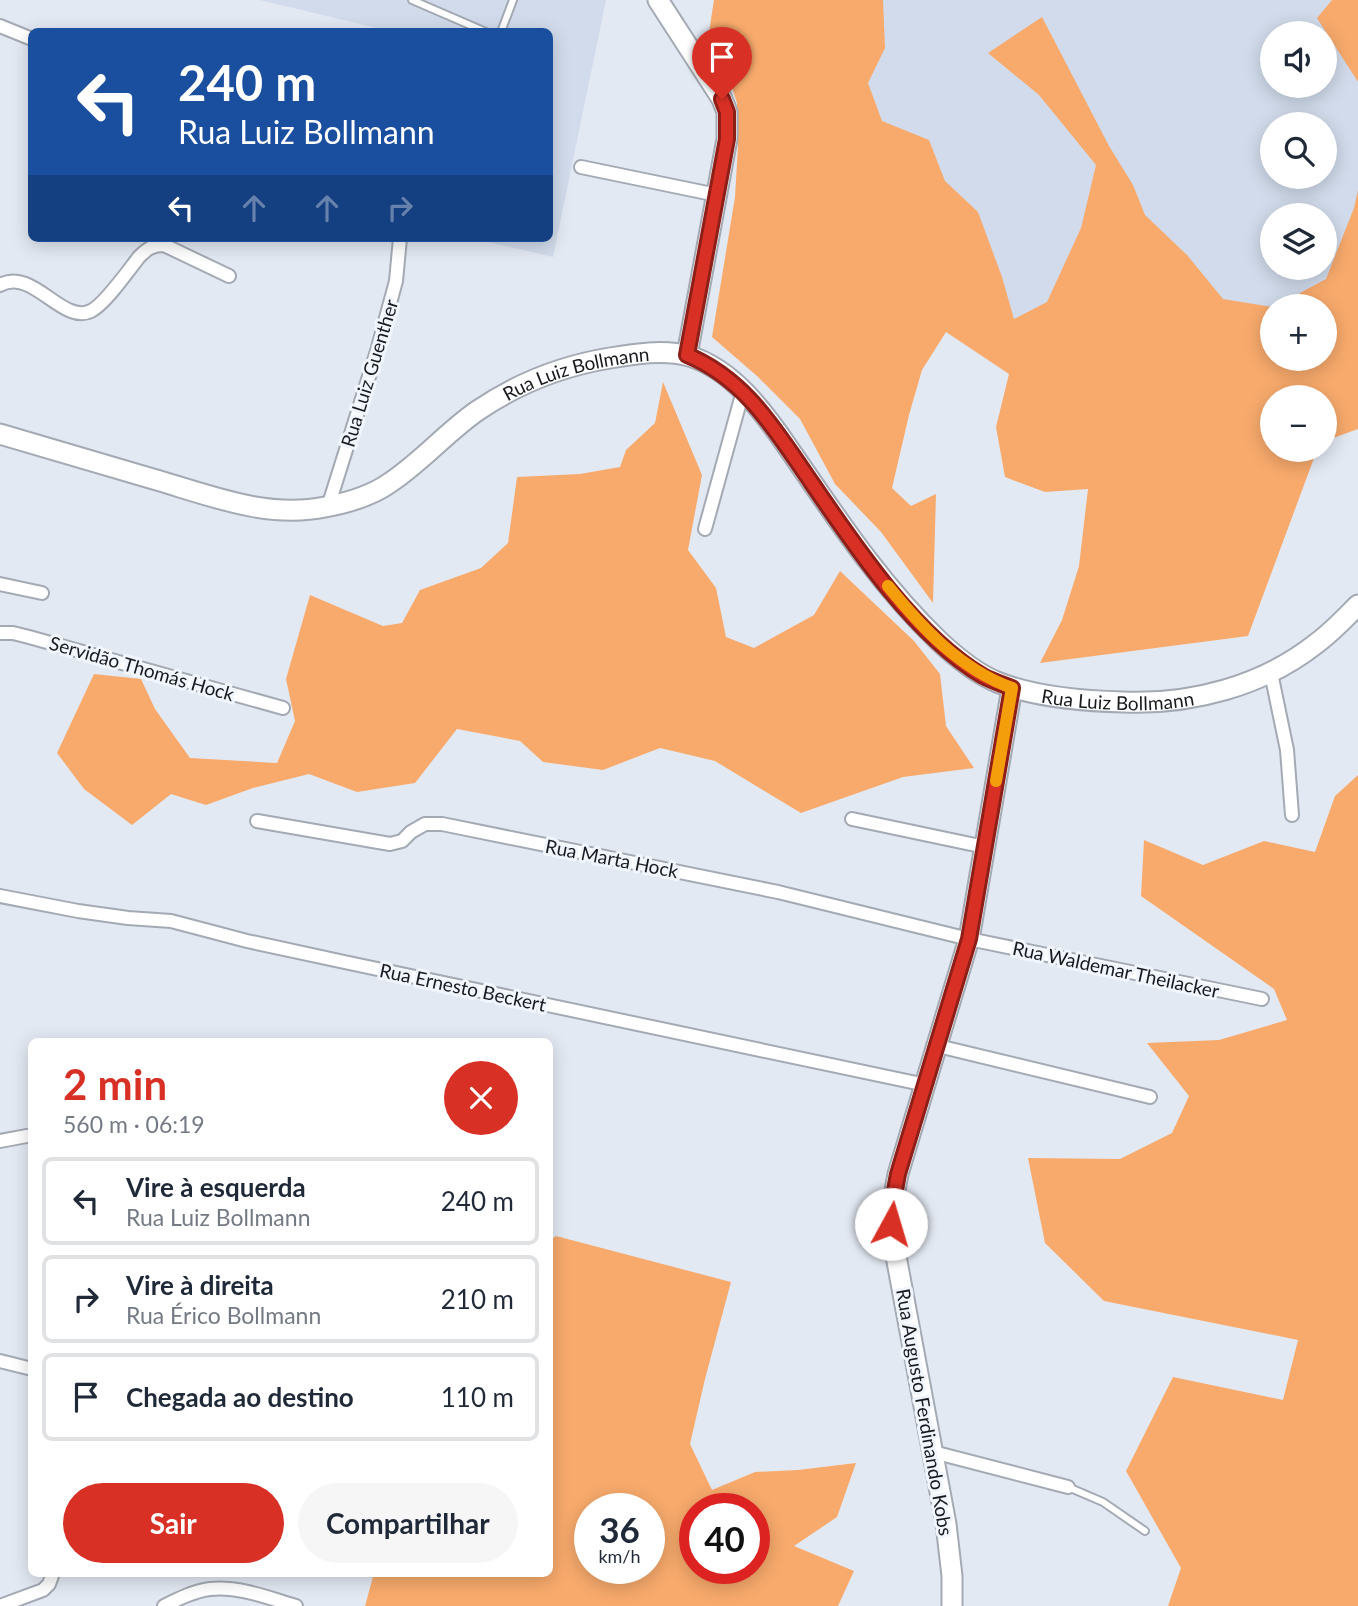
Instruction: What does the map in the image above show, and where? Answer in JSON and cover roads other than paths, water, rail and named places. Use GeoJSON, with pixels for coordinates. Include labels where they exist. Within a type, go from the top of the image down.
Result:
{"type":"FeatureCollection","features":[{"type":"Feature","properties":{"kind":"main road"},"geometry":{"type":"LineString","coordinates":[[658,0],[714,85],[727,112],[727,139],[687,355]]}},
{"type":"Feature","properties":{"kind":"main road","name":"Rua Luiz Bollmann"},"geometry":{"type":"LineString","coordinates":[[0,434],[260,509],[294,511],[328,507],[388,485],[475,412],[525,383],[595,361],[646,353],[687,355],[714,367],[743,391],[763,413],[837,519],[904,606],[967,666],[1012,688],[1098,701],[1161,702],[1210,694],[1270,673],[1316,644],[1358,605]]}},
{"type":"Feature","properties":{"kind":"main road","name":"Rua Augusto Ferdinando Kobs"},"geometry":{"type":"LineString","coordinates":[[952,1606],[950,1553],[891,1212],[898,1174],[969,939],[1012,688]]}},
{"type":"Feature","properties":{"kind":"street"},"geometry":{"type":"LineString","coordinates":[[0,26],[28,37]]}},
{"type":"Feature","properties":{"kind":"street"},"geometry":{"type":"LineString","coordinates":[[581,167],[717,195]]}},
{"type":"Feature","properties":{"kind":"street","name":"Rua Luiz Guenther"},"geometry":{"type":"LineString","coordinates":[[328,507],[396,281],[400,242]]}},
{"type":"Feature","properties":{"kind":"street"},"geometry":{"type":"LineString","coordinates":[[0,285],[16,281],[38,290],[72,312],[81,314],[100,305],[139,257],[155,245],[164,245],[229,276]]}},
{"type":"Feature","properties":{"kind":"street"},"geometry":{"type":"LineString","coordinates":[[705,529],[743,391]]}},
{"type":"Feature","properties":{"kind":"street"},"geometry":{"type":"LineString","coordinates":[[0,584],[42,593]]}},
{"type":"Feature","properties":{"kind":"street","name":"Servidão Thomás Hock"},"geometry":{"type":"LineString","coordinates":[[0,633],[29,636],[283,708]]}},
{"type":"Feature","properties":{"kind":"street"},"geometry":{"type":"LineString","coordinates":[[1270,673],[1287,750],[1292,815]]}},
{"type":"Feature","properties":{"kind":"street"},"geometry":{"type":"LineString","coordinates":[[852,819],[985,847]]}},
{"type":"Feature","properties":{"kind":"street","name":"Rua Marta Hock"},"geometry":{"type":"LineString","coordinates":[[257,821],[390,844],[402,841],[425,824],[442,824],[778,892],[969,939]]}},
{"type":"Feature","properties":{"kind":"street","name":"Rua Ernesto Beckert"},"geometry":{"type":"LineString","coordinates":[[0,896],[78,911],[128,918],[171,920],[247,941],[926,1085]]}},
{"type":"Feature","properties":{"kind":"street","name":"Rua Waldemar Theilacker"},"geometry":{"type":"LineString","coordinates":[[969,939],[1262,999]]}},
{"type":"Feature","properties":{"kind":"street"},"geometry":{"type":"LineString","coordinates":[[938,1046],[1150,1097]]}},
{"type":"Feature","properties":{"kind":"street"},"geometry":{"type":"LineString","coordinates":[[0,1141],[28,1136]]}},
{"type":"Feature","properties":{"kind":"street"},"geometry":{"type":"LineString","coordinates":[[0,1361],[28,1368]]}},
{"type":"Feature","properties":{"kind":"street"},"geometry":{"type":"LineString","coordinates":[[933,1452],[1068,1487]]}},
{"type":"Feature","properties":{"kind":"street"},"geometry":{"type":"LineString","coordinates":[[0,1606],[43,1590],[52,1577]]}},
{"type":"Feature","properties":{"kind":"street"},"geometry":{"type":"LineString","coordinates":[[164,1606],[210,1589],[248,1592],[296,1606]]}},
{"type":"Feature","properties":{"kind":"lane"},"geometry":{"type":"LineString","coordinates":[[412,0],[477,28]]}},
{"type":"Feature","properties":{"kind":"lane"},"geometry":{"type":"LineString","coordinates":[[502,28],[513,0]]}},
{"type":"Feature","properties":{"kind":"lane"},"geometry":{"type":"LineString","coordinates":[[1068,1487],[1104,1503],[1145,1531]]}}]}
